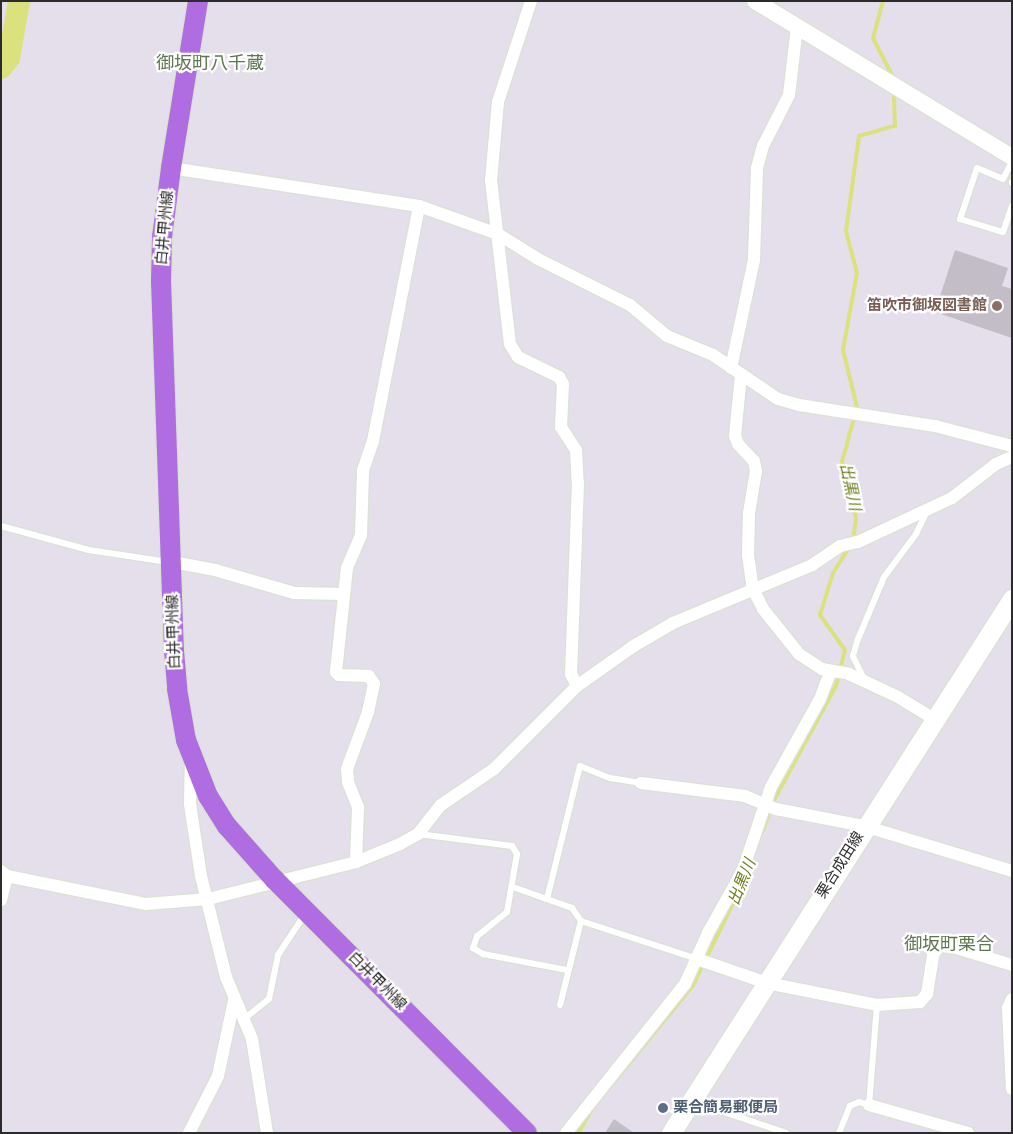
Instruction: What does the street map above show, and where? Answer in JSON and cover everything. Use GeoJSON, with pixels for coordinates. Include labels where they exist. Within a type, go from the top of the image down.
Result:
{"type":"FeatureCollection","features":[{"type":"Feature","properties":{"kind":"main road","name":"白井甲州線"},"geometry":{"type":"LineString","coordinates":[[198,1],[162,236],[161,281],[177,689],[191,757],[218,814],[275,880],[527,1133]]}},
{"type":"Feature","properties":{"kind":"main road","name":"栗合成田線"},"geometry":{"type":"LineString","coordinates":[[671,1133],[864,826],[1012,599]]}},
{"type":"Feature","properties":{"kind":"street"},"geometry":{"type":"LineString","coordinates":[[531,1],[494,124],[491,180],[510,344],[518,357],[559,377],[563,384],[561,427],[576,450],[578,483],[571,674],[577,686]]}},
{"type":"Feature","properties":{"kind":"street"},"geometry":{"type":"LineString","coordinates":[[755,1],[902,92],[1012,157]]}},
{"type":"Feature","properties":{"kind":"street"},"geometry":{"type":"LineString","coordinates":[[797,27],[789,95],[763,146],[758,168],[754,260],[736,371],[735,436],[738,444],[754,461],[756,471],[749,513],[748,554],[753,590],[763,609],[799,654],[831,671],[847,674],[866,682],[934,719]]}},
{"type":"Feature","properties":{"kind":"street"},"geometry":{"type":"LineString","coordinates":[[171,168],[419,206],[498,234],[538,259],[630,306],[667,336],[713,355],[778,399],[936,426],[1012,446]]}},
{"type":"Feature","properties":{"kind":"street"},"geometry":{"type":"LineString","coordinates":[[356,862],[358,807],[348,782],[348,769],[368,712],[374,684],[369,676],[339,675],[336,672],[343,594],[347,568],[361,535],[363,470],[375,432],[419,206]]}},
{"type":"Feature","properties":{"kind":"street"},"geometry":{"type":"LineString","coordinates":[[1,900],[4,874],[146,904],[208,899],[275,880],[356,862],[418,834],[441,805],[494,769],[577,686],[673,623],[812,565],[842,546],[858,542],[952,498],[996,464],[1012,457]]}},
{"type":"Feature","properties":{"kind":"street"},"geometry":{"type":"LineString","coordinates":[[172,562],[215,570],[294,593],[343,594]]}},
{"type":"Feature","properties":{"kind":"street"},"geometry":{"type":"LineString","coordinates":[[566,1133],[678,994],[743,870],[771,807],[771,786],[820,699],[831,671]]}},
{"type":"Feature","properties":{"kind":"street"},"geometry":{"type":"LineString","coordinates":[[191,757],[189,783],[192,823],[208,899],[234,1001],[244,1019],[255,1054],[267,1133]]}},
{"type":"Feature","properties":{"kind":"street"},"geometry":{"type":"LineString","coordinates":[[641,783],[745,796],[771,807],[864,826],[1012,871]]}},
{"type":"Feature","properties":{"kind":"street"},"geometry":{"type":"LineString","coordinates":[[697,959],[767,983],[877,1005],[920,1002],[927,994],[933,955],[939,946],[953,947],[1012,965]]}},
{"type":"Feature","properties":{"kind":"street"},"geometry":{"type":"LineString","coordinates":[[1012,999],[1008,1008],[1012,1089]]}},
{"type":"Feature","properties":{"kind":"street"},"geometry":{"type":"LineString","coordinates":[[188,1133],[218,1076],[234,1001]]}},
{"type":"Feature","properties":{"kind":"street"},"geometry":{"type":"LineString","coordinates":[[869,1105],[968,1133]]}},
{"type":"Feature","properties":{"kind":"lane"},"geometry":{"type":"LineString","coordinates":[[1012,162],[1004,179],[977,168],[960,219],[1003,232],[1012,206]]}},
{"type":"Feature","properties":{"kind":"lane"},"geometry":{"type":"LineString","coordinates":[[866,682],[853,656],[858,639],[886,572],[916,534],[928,509]]}},
{"type":"Feature","properties":{"kind":"lane"},"geometry":{"type":"LineString","coordinates":[[1,526],[89,550],[172,562]]}},
{"type":"Feature","properties":{"kind":"lane"},"geometry":{"type":"LineString","coordinates":[[546,899],[580,766],[610,778],[641,783]]}},
{"type":"Feature","properties":{"kind":"lane"},"geometry":{"type":"LineString","coordinates":[[418,834],[512,846],[517,854],[513,887],[507,912],[477,936],[473,948],[483,954],[567,970]]}},
{"type":"Feature","properties":{"kind":"lane"},"geometry":{"type":"LineString","coordinates":[[513,887],[572,908],[581,921],[697,959]]}},
{"type":"Feature","properties":{"kind":"lane"},"geometry":{"type":"LineString","coordinates":[[244,1019],[269,999],[278,955],[307,911]]}},
{"type":"Feature","properties":{"kind":"lane"},"geometry":{"type":"LineString","coordinates":[[560,1005],[567,970],[581,921]]}},
{"type":"Feature","properties":{"kind":"lane"},"geometry":{"type":"LineString","coordinates":[[839,1133],[850,1106],[860,1102],[869,1105],[877,1005]]}},
{"type":"Feature","properties":{"kind":"lane"},"geometry":{"type":"LineString","coordinates":[[691,1101],[786,1133]]}},
{"type":"Feature","properties":{"kind":"building"},"geometry":{"type":"Polygon","coordinates":[[[955,250],[1008,268],[1002,286],[1012,289],[1012,338],[935,312],[955,250]]]}},
{"type":"Feature","properties":{"kind":"building"},"geometry":{"type":"Polygon","coordinates":[[[614,1119],[634,1133],[605,1133],[614,1119]]]}},
{"type":"Feature","properties":{"kind":"waterway"},"geometry":{"type":"LineString","coordinates":[[1,68],[9,58],[19,1]]}},
{"type":"Feature","properties":{"kind":"waterway","name":"出黒川"},"geometry":{"type":"LineString","coordinates":[[883,1],[873,38],[894,79]]}},
{"type":"Feature","properties":{"kind":"waterway","name":"出黒川"},"geometry":{"type":"LineString","coordinates":[[853,540],[856,518],[842,462],[857,407],[843,350],[857,273],[846,231],[859,136],[895,126],[894,91]]}},
{"type":"Feature","properties":{"kind":"waterway","name":"出黒川"},"geometry":{"type":"LineString","coordinates":[[763,830],[774,800],[836,686],[845,650],[820,615],[833,573],[850,546]]}},
{"type":"Feature","properties":{"kind":"waterway","name":"出黒川"},"geometry":{"type":"LineString","coordinates":[[614,1082],[693,985],[746,877]]}},
{"type":"Feature","properties":{"kind":"waterway","name":"出黒川"},"geometry":{"type":"LineString","coordinates":[[578,1133],[591,1111]]}},
{"type":"Feature","properties":{"kind":"place","name":"笛吹市御坂図書館"},"geometry":{"type":"Point","coordinates":[997,306]}},
{"type":"Feature","properties":{"kind":"place","name":"栗合簡易郵便局"},"geometry":{"type":"Point","coordinates":[663,1108]}},
{"type":"Feature","properties":{"kind":"district","name":"御坂町八千蔵"},"geometry":{"type":"Point","coordinates":[210,63]}},
{"type":"Feature","properties":{"kind":"district","name":"御坂町栗合"},"geometry":{"type":"Point","coordinates":[949,944]}}]}
